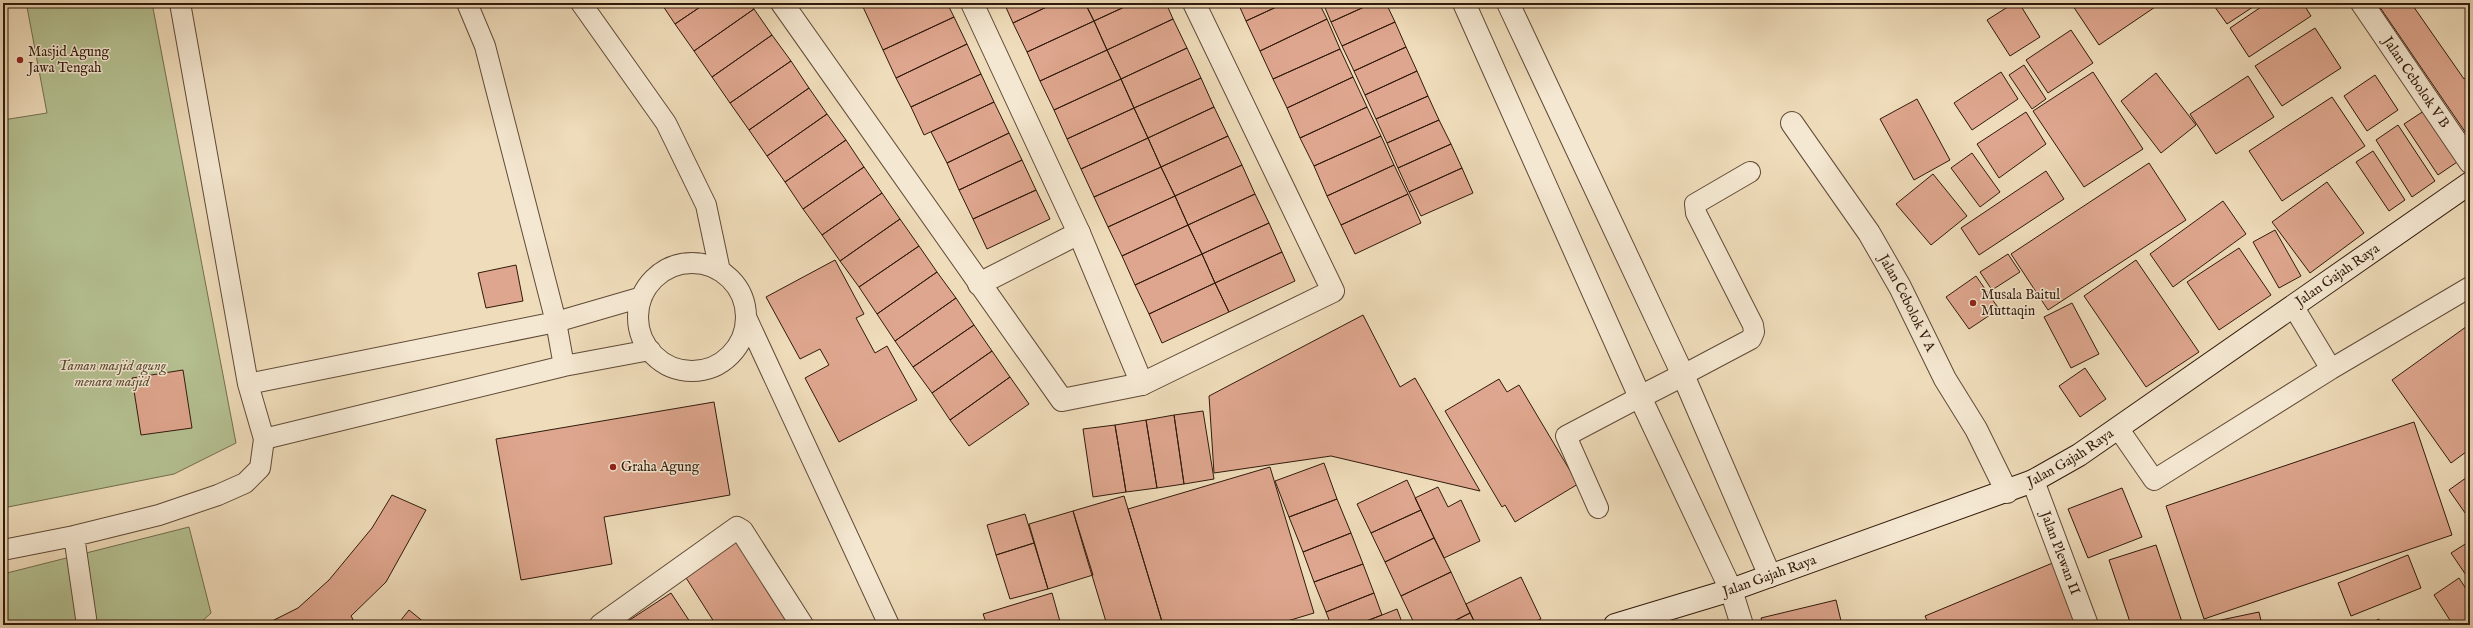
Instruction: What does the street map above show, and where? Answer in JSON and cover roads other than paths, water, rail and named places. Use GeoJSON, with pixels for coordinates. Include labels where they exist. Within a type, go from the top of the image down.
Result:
{"type":"FeatureCollection","features":[{"type":"Feature","properties":{"kind":"street"},"geometry":{"type":"LineString","coordinates":[[782,3],[1062,400],[1142,384],[1333,291],[1194,3]]}},
{"type":"Feature","properties":{"kind":"street"},"geometry":{"type":"LineString","coordinates":[[972,3],[1079,233],[1142,384]]}},
{"type":"Feature","properties":{"kind":"street"},"geometry":{"type":"LineString","coordinates":[[1464,3],[1640,397],[1731,590],[1742,625]]}},
{"type":"Feature","properties":{"kind":"street","name":"Jalan Cebolok V B"},"geometry":{"type":"LineString","coordinates":[[2362,3],[2470,162]]}},
{"type":"Feature","properties":{"kind":"street"},"geometry":{"type":"LineString","coordinates":[[1511,4],[1683,375],[1770,576]]}},
{"type":"Feature","properties":{"kind":"street","name":"Jalan Cebolok V A"},"geometry":{"type":"LineString","coordinates":[[1792,122],[1869,233],[1900,287],[1945,379],[1976,429],[2007,492]]}},
{"type":"Feature","properties":{"kind":"street","name":"Jalan Gajah Raya"},"geometry":{"type":"LineString","coordinates":[[1615,625],[1731,590],[2007,492],[2033,481],[2079,455],[2470,183]]}},
{"type":"Feature","properties":{"kind":"street"},"geometry":{"type":"LineString","coordinates":[[979,284],[1079,233]]}},
{"type":"Feature","properties":{"kind":"street"},"geometry":{"type":"LineString","coordinates":[[1640,397],[1683,375]]}},
{"type":"Feature","properties":{"kind":"street","name":"Jalan Plewan II"},"geometry":{"type":"LineString","coordinates":[[2033,481],[2087,625]]}},
{"type":"Feature","properties":{"kind":"street"},"geometry":{"type":"LineString","coordinates":[[601,625],[735,528],[742,531],[802,625]]}},
{"type":"Feature","properties":{"kind":"lane"},"geometry":{"type":"LineString","coordinates":[[3,550],[74,536],[159,515],[218,495],[245,483],[260,468],[264,439],[248,384],[180,3]]}},
{"type":"Feature","properties":{"kind":"lane"},"geometry":{"type":"LineString","coordinates":[[467,3],[485,46],[556,322],[564,366]]}},
{"type":"Feature","properties":{"kind":"lane"},"geometry":{"type":"LineString","coordinates":[[581,3],[666,123],[706,204],[720,271]]}},
{"type":"Feature","properties":{"kind":"lane"},"geometry":{"type":"LineString","coordinates":[[1683,375],[1751,339],[1754,332],[1753,325],[1696,213],[1695,204],[1750,172]]}},
{"type":"Feature","properties":{"kind":"lane"},"geometry":{"type":"LineString","coordinates":[[746,317],[742,339],[729,357],[710,369],[688,372],[666,365],[650,350],[641,334],[638,315],[642,297],[650,283],[661,273],[675,266],[690,263],[705,265],[720,271],[734,283],[743,299],[746,317],[889,625]]}},
{"type":"Feature","properties":{"kind":"lane"},"geometry":{"type":"LineString","coordinates":[[2118,428],[2154,480],[2330,369],[2470,287]]}},
{"type":"Feature","properties":{"kind":"lane"},"geometry":{"type":"LineString","coordinates":[[248,384],[556,322],[642,297]]}},
{"type":"Feature","properties":{"kind":"lane"},"geometry":{"type":"LineString","coordinates":[[2293,306],[2330,369]]}},
{"type":"Feature","properties":{"kind":"lane"},"geometry":{"type":"LineString","coordinates":[[264,439],[564,366],[650,350]]}},
{"type":"Feature","properties":{"kind":"lane"},"geometry":{"type":"LineString","coordinates":[[1598,508],[1566,436],[1640,397]]}},
{"type":"Feature","properties":{"kind":"lane"},"geometry":{"type":"LineString","coordinates":[[74,536],[87,625]]}},
{"type":"Feature","properties":{"kind":"place","name":"Masjid Agung Jawa Tengah"},"geometry":{"type":"Point","coordinates":[20,60]}},
{"type":"Feature","properties":{"kind":"place","name":"Musala Baitul Muttaqin"},"geometry":{"type":"Point","coordinates":[1973,303]}},
{"type":"Feature","properties":{"kind":"place","name":"Graha Agung"},"geometry":{"type":"Point","coordinates":[613,467]}},
{"type":"Feature","properties":{"kind":"park label","name":"Taman masjid agung menara masjid"},"geometry":{"type":"Point","coordinates":[112,374]}}]}
